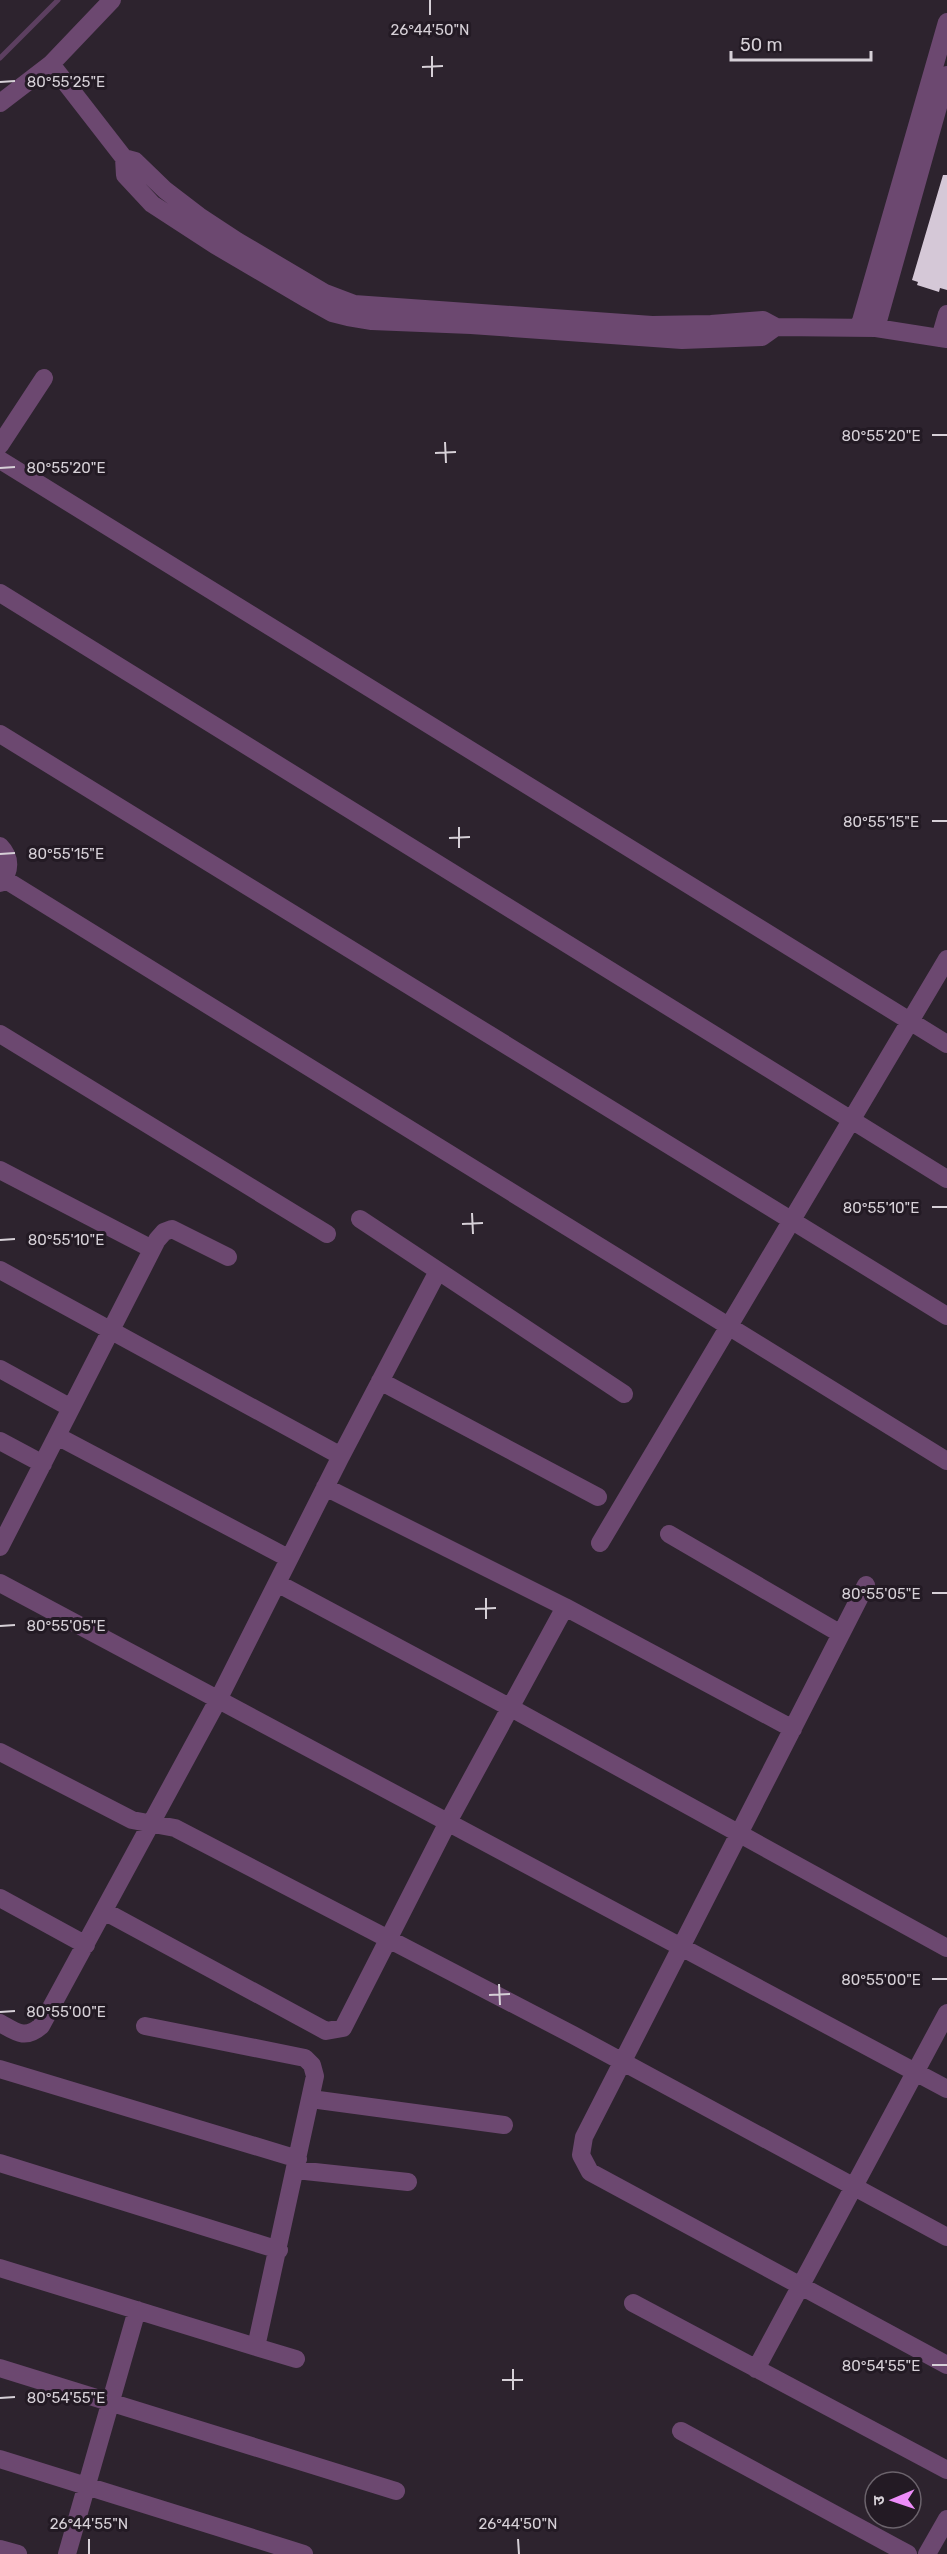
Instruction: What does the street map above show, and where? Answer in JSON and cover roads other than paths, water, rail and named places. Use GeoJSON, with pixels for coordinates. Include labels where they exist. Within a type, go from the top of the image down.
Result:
{"type":"FeatureCollection","features":[{"type":"Feature","properties":{"kind":"street"},"geometry":{"type":"LineString","coordinates":[[0,103],[51,64],[112,0]]}},
{"type":"Feature","properties":{"kind":"street"},"geometry":{"type":"LineString","coordinates":[[868,328],[944,42],[947,22]]}},
{"type":"Feature","properties":{"kind":"street"},"geometry":{"type":"LineString","coordinates":[[51,64],[124,158],[135,161],[182,203],[237,242],[325,293],[354,304],[652,325],[763,320],[776,327],[868,328],[944,338],[947,314]]}},
{"type":"Feature","properties":{"kind":"street"},"geometry":{"type":"LineString","coordinates":[[868,328],[947,75]]}},
{"type":"Feature","properties":{"kind":"street"},"geometry":{"type":"LineString","coordinates":[[0,445],[44,378]]}},
{"type":"Feature","properties":{"kind":"street"},"geometry":{"type":"LineString","coordinates":[[0,460],[947,1044]]}},
{"type":"Feature","properties":{"kind":"street"},"geometry":{"type":"LineString","coordinates":[[0,593],[947,1179]]}},
{"type":"Feature","properties":{"kind":"street"},"geometry":{"type":"LineString","coordinates":[[0,734],[947,1316]]}},
{"type":"Feature","properties":{"kind":"street"},"geometry":{"type":"LineString","coordinates":[[0,846],[9,864],[2,881],[947,1461]]}},
{"type":"Feature","properties":{"kind":"street"},"geometry":{"type":"LineString","coordinates":[[600,1543],[727,1325],[947,959]]}},
{"type":"Feature","properties":{"kind":"street"},"geometry":{"type":"LineString","coordinates":[[0,1034],[327,1234]]}},
{"type":"Feature","properties":{"kind":"street"},"geometry":{"type":"LineString","coordinates":[[0,1170],[152,1249]]}},
{"type":"Feature","properties":{"kind":"street"},"geometry":{"type":"LineString","coordinates":[[360,1219],[624,1394]]}},
{"type":"Feature","properties":{"kind":"street"},"geometry":{"type":"LineString","coordinates":[[0,1547],[152,1249],[164,1232],[172,1229],[228,1257]]}},
{"type":"Feature","properties":{"kind":"street"},"geometry":{"type":"LineString","coordinates":[[0,1270],[341,1456]]}},
{"type":"Feature","properties":{"kind":"street"},"geometry":{"type":"LineString","coordinates":[[0,2023],[20,2034],[33,2033],[41,2026],[218,1700],[288,1558],[438,1271]]}},
{"type":"Feature","properties":{"kind":"street"},"geometry":{"type":"LineString","coordinates":[[0,1369],[71,1408]]}},
{"type":"Feature","properties":{"kind":"street"},"geometry":{"type":"LineString","coordinates":[[380,1382],[598,1497]]}},
{"type":"Feature","properties":{"kind":"street"},"geometry":{"type":"LineString","coordinates":[[57,1436],[288,1558]]}},
{"type":"Feature","properties":{"kind":"street"},"geometry":{"type":"LineString","coordinates":[[0,1441],[43,1464]]}},
{"type":"Feature","properties":{"kind":"street"},"geometry":{"type":"LineString","coordinates":[[325,1486],[565,1607],[793,1729]]}},
{"type":"Feature","properties":{"kind":"street"},"geometry":{"type":"LineString","coordinates":[[669,1534],[841,1634]]}},
{"type":"Feature","properties":{"kind":"street"},"geometry":{"type":"LineString","coordinates":[[0,1583],[947,2090]]}},
{"type":"Feature","properties":{"kind":"street"},"geometry":{"type":"LineString","coordinates":[[277,1583],[511,1708],[947,1948]]}},
{"type":"Feature","properties":{"kind":"street"},"geometry":{"type":"LineString","coordinates":[[866,1585],[584,2137],[581,2155],[590,2172],[947,2365]]}},
{"type":"Feature","properties":{"kind":"street"},"geometry":{"type":"LineString","coordinates":[[104,1911],[327,2031],[343,2028],[448,1822],[565,1607]]}},
{"type":"Feature","properties":{"kind":"street"},"geometry":{"type":"LineString","coordinates":[[0,1752],[132,1820],[176,1828],[623,2062],[947,2237]]}},
{"type":"Feature","properties":{"kind":"street"},"geometry":{"type":"LineString","coordinates":[[0,1898],[86,1945]]}},
{"type":"Feature","properties":{"kind":"street"},"geometry":{"type":"LineString","coordinates":[[756,2369],[947,2013]]}},
{"type":"Feature","properties":{"kind":"street"},"geometry":{"type":"LineString","coordinates":[[145,2026],[304,2058],[312,2065],[315,2076],[311,2099],[256,2347]]}},
{"type":"Feature","properties":{"kind":"street"},"geometry":{"type":"LineString","coordinates":[[0,2069],[297,2165],[408,2182]]}},
{"type":"Feature","properties":{"kind":"street"},"geometry":{"type":"LineString","coordinates":[[311,2099],[504,2125]]}},
{"type":"Feature","properties":{"kind":"street"},"geometry":{"type":"LineString","coordinates":[[0,2163],[279,2250]]}},
{"type":"Feature","properties":{"kind":"street"},"geometry":{"type":"LineString","coordinates":[[0,2268],[296,2358]]}},
{"type":"Feature","properties":{"kind":"street"},"geometry":{"type":"LineString","coordinates":[[633,2303],[947,2470]]}},
{"type":"Feature","properties":{"kind":"street"},"geometry":{"type":"LineString","coordinates":[[67,2554],[138,2310]]}},
{"type":"Feature","properties":{"kind":"street"},"geometry":{"type":"LineString","coordinates":[[0,2368],[396,2492]]}},
{"type":"Feature","properties":{"kind":"street"},"geometry":{"type":"LineString","coordinates":[[681,2431],[909,2554]]}},
{"type":"Feature","properties":{"kind":"street"},"geometry":{"type":"LineString","coordinates":[[0,2459],[87,2485],[249,2546],[304,2554]]}},
{"type":"Feature","properties":{"kind":"street"},"geometry":{"type":"LineString","coordinates":[[927,2554],[947,2519]]}},
{"type":"Feature","properties":{"kind":"street"},"geometry":{"type":"LineString","coordinates":[[0,2548],[18,2554]]}},
{"type":"Feature","properties":{"kind":"waterway"},"geometry":{"type":"LineString","coordinates":[[0,58],[58,0]]}}]}
